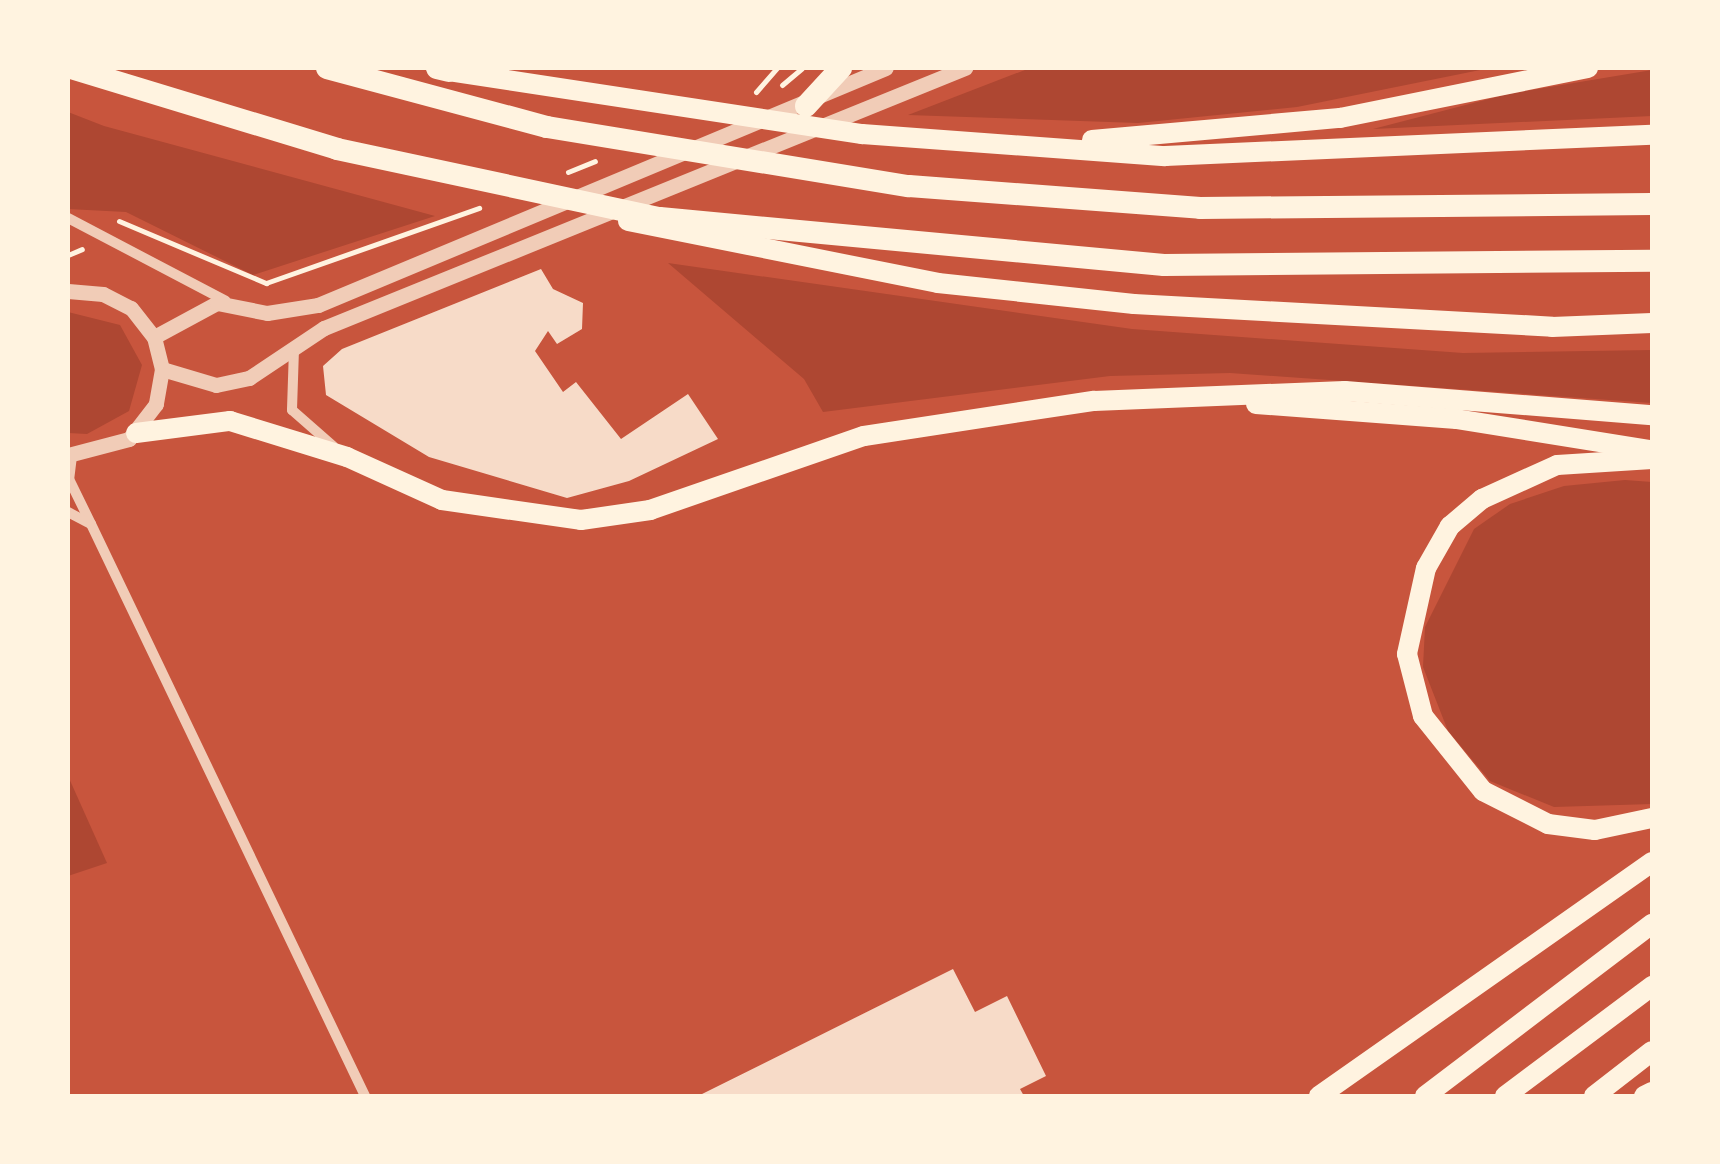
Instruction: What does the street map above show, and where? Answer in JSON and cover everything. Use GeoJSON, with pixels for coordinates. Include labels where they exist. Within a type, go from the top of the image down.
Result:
{"type":"FeatureCollection","features":[{"type":"Feature","properties":{"kind":"highway"},"geometry":{"type":"LineString","coordinates":[[71,68],[320,144],[481,181],[552,189],[651,222],[938,283],[1134,304],[1652,323]]}},
{"type":"Feature","properties":{"kind":"highway"},"geometry":{"type":"LineString","coordinates":[[327,68],[546,127],[778,169],[1200,208],[1652,204]]}},
{"type":"Feature","properties":{"kind":"highway"},"geometry":{"type":"LineString","coordinates":[[806,106],[841,68]]}},
{"type":"Feature","properties":{"kind":"highway"},"geometry":{"type":"LineString","coordinates":[[1010,146],[1340,118],[1588,68]]}},
{"type":"Feature","properties":{"kind":"highway"},"geometry":{"type":"LineString","coordinates":[[443,69],[596,99],[862,134],[1010,146],[1266,157],[1652,136]]}},
{"type":"Feature","properties":{"kind":"highway"},"geometry":{"type":"LineString","coordinates":[[651,222],[1164,266],[1652,261]]}},
{"type":"Feature","properties":{"kind":"highway"},"geometry":{"type":"LineString","coordinates":[[136,433],[230,422],[347,457],[442,500],[581,520],[650,510],[864,436],[1094,401],[1345,392],[1652,414]]}},
{"type":"Feature","properties":{"kind":"highway"},"geometry":{"type":"LineString","coordinates":[[1094,401],[1456,419],[1652,451]]}},
{"type":"Feature","properties":{"kind":"highway"},"geometry":{"type":"LineString","coordinates":[[1652,459],[1557,466],[1482,499],[1450,526],[1426,568],[1408,654],[1422,716],[1483,791],[1548,824],[1594,830],[1652,818]]}},
{"type":"Feature","properties":{"kind":"highway"},"geometry":{"type":"LineString","coordinates":[[1319,1096],[1652,862]]}},
{"type":"Feature","properties":{"kind":"highway"},"geometry":{"type":"LineString","coordinates":[[1425,1096],[1652,924]]}},
{"type":"Feature","properties":{"kind":"highway"},"geometry":{"type":"LineString","coordinates":[[1505,1096],[1652,986]]}},
{"type":"Feature","properties":{"kind":"highway"},"geometry":{"type":"LineString","coordinates":[[1594,1096],[1652,1052]]}},
{"type":"Feature","properties":{"kind":"highway"},"geometry":{"type":"LineString","coordinates":[[1644,1096],[1652,1092]]}},
{"type":"Feature","properties":{"kind":"street"},"geometry":{"type":"LineString","coordinates":[[68,218],[229,303],[267,313],[318,304],[806,106],[866,72],[886,68]]}},
{"type":"Feature","properties":{"kind":"street"},"geometry":{"type":"LineString","coordinates":[[162,370],[231,384],[297,343],[965,68]]}},
{"type":"Feature","properties":{"kind":"street"},"geometry":{"type":"LineString","coordinates":[[850,113],[866,72]]}},
{"type":"Feature","properties":{"kind":"street"},"geometry":{"type":"LineString","coordinates":[[68,292],[120,301],[154,337],[162,370],[156,404],[136,433],[69,456],[69,479],[365,1096]]}},
{"type":"Feature","properties":{"kind":"street"},"geometry":{"type":"LineString","coordinates":[[154,337],[199,308],[229,303]]}},
{"type":"Feature","properties":{"kind":"street"},"geometry":{"type":"LineString","coordinates":[[297,343],[287,376],[292,410],[347,457]]}},
{"type":"Feature","properties":{"kind":"street"},"geometry":{"type":"LineString","coordinates":[[68,512],[91,524]]}},
{"type":"Feature","properties":{"kind":"path"},"geometry":{"type":"LineString","coordinates":[[751,98],[777,68]]}},
{"type":"Feature","properties":{"kind":"path"},"geometry":{"type":"LineString","coordinates":[[552,189],[604,158]]}},
{"type":"Feature","properties":{"kind":"path"},"geometry":{"type":"LineString","coordinates":[[68,242],[126,218],[266,283],[356,258],[494,202]]}},
{"type":"Feature","properties":{"kind":"path"},"geometry":{"type":"LineString","coordinates":[[68,254],[129,230],[232,283],[276,293]]}},
{"type":"Feature","properties":{"kind":"path"},"geometry":{"type":"LineString","coordinates":[[439,236],[456,230]]}},
{"type":"Feature","properties":{"kind":"shaded area"},"geometry":{"type":"Polygon","coordinates":[[[1030,68],[1490,68],[1297,107],[1138,123],[908,115],[1030,68]]]}},
{"type":"Feature","properties":{"kind":"shaded area"},"geometry":{"type":"Polygon","coordinates":[[[1652,70],[1652,116],[1373,129],[1508,94],[1652,70]]]}},
{"type":"Feature","properties":{"kind":"shaded area"},"geometry":{"type":"Polygon","coordinates":[[[68,112],[104,126],[435,216],[253,275],[126,212],[68,209],[68,112]]]}},
{"type":"Feature","properties":{"kind":"shaded area"},"geometry":{"type":"Polygon","coordinates":[[[668,263],[1132,329],[1463,353],[1652,350],[1652,403],[1230,373],[1110,376],[823,412],[804,379],[668,263]]]}},
{"type":"Feature","properties":{"kind":"shaded area"},"geometry":{"type":"Polygon","coordinates":[[[68,312],[120,325],[142,365],[129,411],[87,434],[68,433],[68,312]]]}},
{"type":"Feature","properties":{"kind":"shaded area"},"geometry":{"type":"Polygon","coordinates":[[[1625,480],[1652,482],[1652,804],[1554,807],[1490,781],[1448,731],[1423,667],[1425,627],[1474,529],[1510,504],[1564,486],[1625,480]]]}},
{"type":"Feature","properties":{"kind":"shaded area"},"geometry":{"type":"Polygon","coordinates":[[[68,776],[107,863],[68,876],[68,776]]]}},
{"type":"Feature","properties":{"kind":"building"},"geometry":{"type":"Polygon","coordinates":[[[541,269],[553,289],[583,303],[582,329],[557,344],[548,331],[535,351],[563,392],[576,382],[621,439],[688,394],[718,439],[629,481],[567,498],[429,457],[326,395],[323,366],[342,349],[541,269]]]}},
{"type":"Feature","properties":{"kind":"building"},"geometry":{"type":"Polygon","coordinates":[[[953,969],[975,1012],[1007,996],[1046,1076],[1020,1089],[1024,1096],[698,1096],[953,969]]]}}]}
